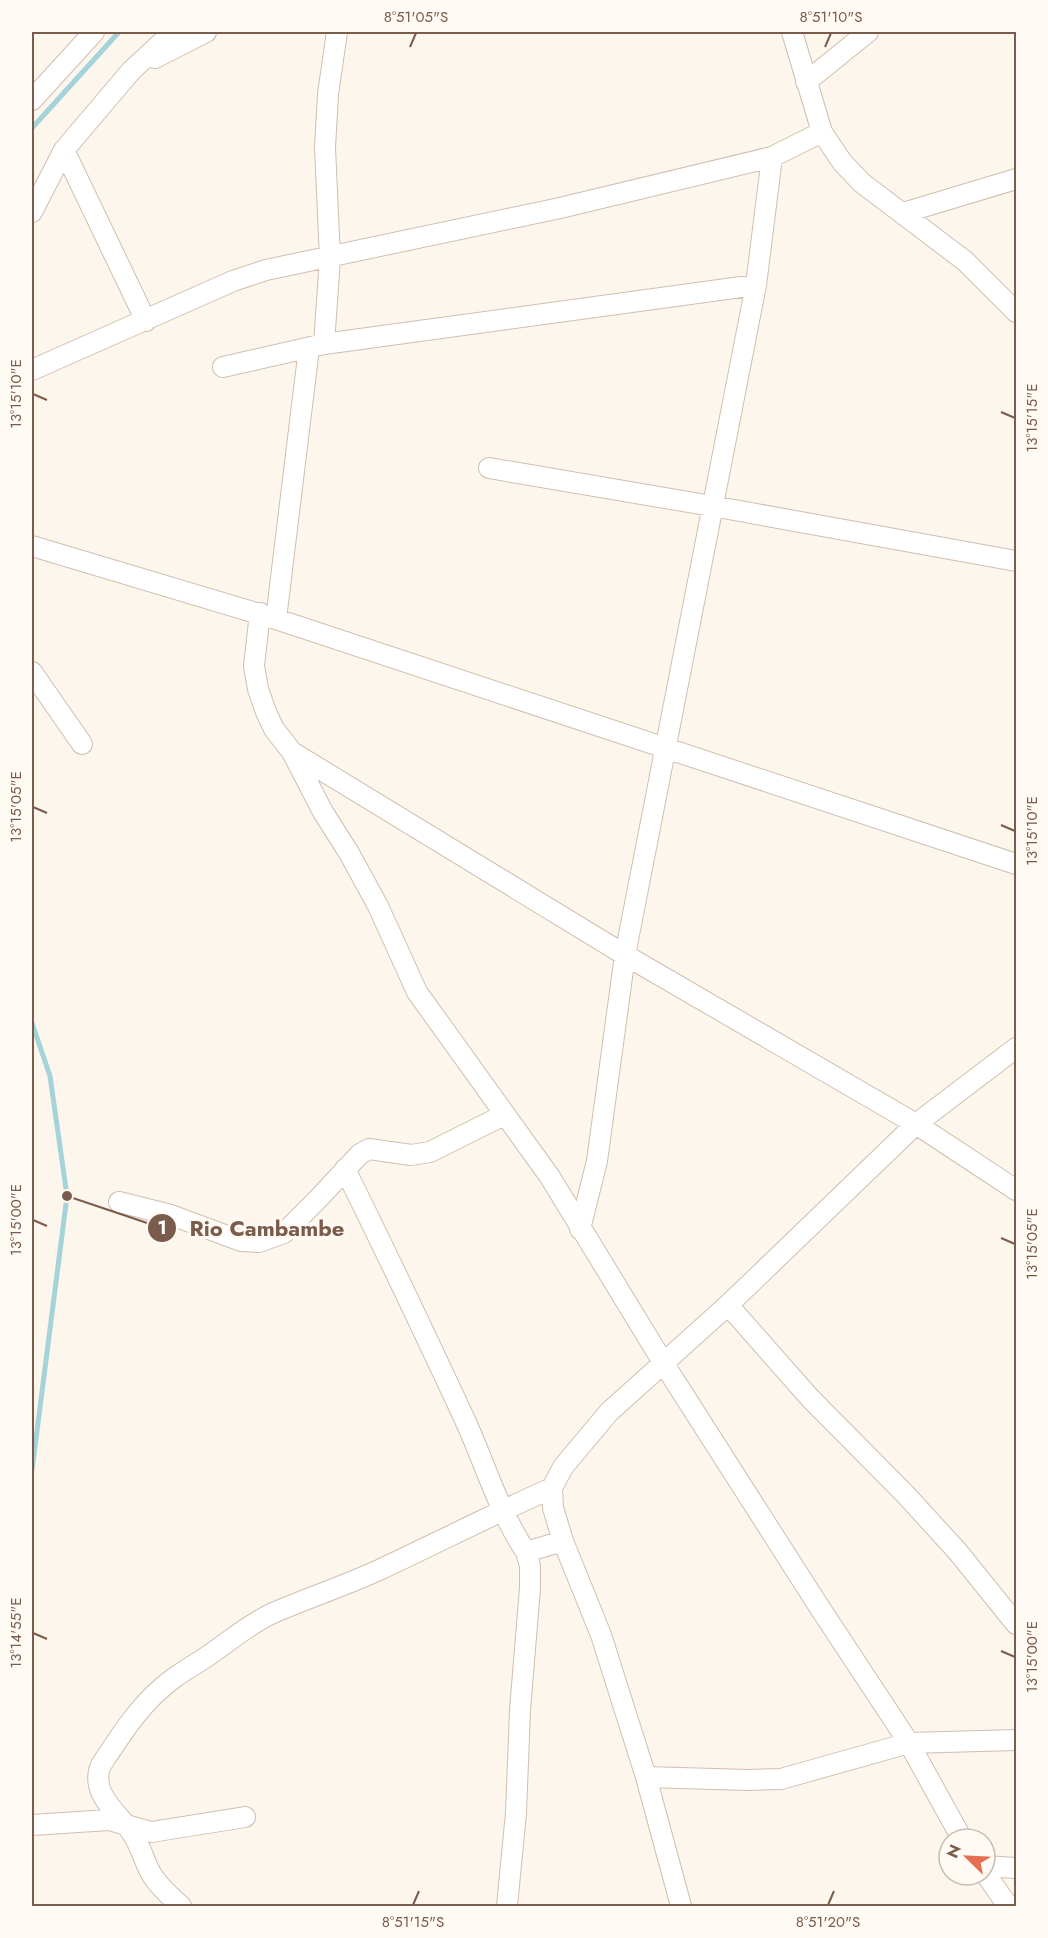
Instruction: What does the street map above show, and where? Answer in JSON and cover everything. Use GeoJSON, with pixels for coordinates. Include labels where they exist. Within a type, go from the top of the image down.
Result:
{"type":"FeatureCollection","features":[{"type":"Feature","properties":{"kind":"street"},"geometry":{"type":"LineString","coordinates":[[32,100],[94,32]]}},
{"type":"Feature","properties":{"kind":"street"},"geometry":{"type":"LineString","coordinates":[[32,212],[64,150],[131,71],[173,32]]}},
{"type":"Feature","properties":{"kind":"street"},"geometry":{"type":"LineString","coordinates":[[131,71],[206,32]]}},
{"type":"Feature","properties":{"kind":"street"},"geometry":{"type":"LineString","coordinates":[[337,32],[328,94],[325,148],[330,258],[317,346],[268,616],[254,666],[258,689],[274,729],[292,752],[323,812],[378,906],[417,992],[550,1177],[664,1364],[909,1743],[955,1827]]}},
{"type":"Feature","properties":{"kind":"street"},"geometry":{"type":"LineString","coordinates":[[792,32],[822,132],[842,162],[862,183],[965,261],[1017,312]]}},
{"type":"Feature","properties":{"kind":"street"},"geometry":{"type":"LineString","coordinates":[[806,82],[868,32]]}},
{"type":"Feature","properties":{"kind":"street"},"geometry":{"type":"LineString","coordinates":[[32,370],[233,281],[292,263],[330,258],[560,208],[772,157],[822,132]]}},
{"type":"Feature","properties":{"kind":"street"},"geometry":{"type":"LineString","coordinates":[[64,150],[146,321]]}},
{"type":"Feature","properties":{"kind":"street"},"geometry":{"type":"LineString","coordinates":[[580,1229],[597,1161],[626,955],[756,285],[772,157]]}},
{"type":"Feature","properties":{"kind":"street"},"geometry":{"type":"LineString","coordinates":[[903,213],[1017,179]]}},
{"type":"Feature","properties":{"kind":"street"},"geometry":{"type":"LineString","coordinates":[[223,367],[317,346],[756,285]]}},
{"type":"Feature","properties":{"kind":"street"},"geometry":{"type":"LineString","coordinates":[[489,468],[1017,561]]}},
{"type":"Feature","properties":{"kind":"street"},"geometry":{"type":"LineString","coordinates":[[32,546],[268,616],[1017,864]]}},
{"type":"Feature","properties":{"kind":"street"},"geometry":{"type":"LineString","coordinates":[[32,672],[82,744]]}},
{"type":"Feature","properties":{"kind":"street"},"geometry":{"type":"LineString","coordinates":[[292,752],[626,955],[916,1124],[1017,1190]]}},
{"type":"Feature","properties":{"kind":"street"},"geometry":{"type":"LineString","coordinates":[[681,1906],[646,1777],[601,1635],[563,1541],[553,1508],[552,1488],[562,1467],[609,1412],[728,1305],[916,1124],[1017,1048]]}},
{"type":"Feature","properties":{"kind":"street"},"geometry":{"type":"LineString","coordinates":[[120,1202],[171,1215],[241,1240],[259,1242],[284,1233],[360,1154],[369,1149],[411,1155],[430,1152],[504,1115]]}},
{"type":"Feature","properties":{"kind":"street"},"geometry":{"type":"LineString","coordinates":[[345,1169],[436,1357],[501,1510],[526,1552],[530,1566],[520,1710],[516,1813],[507,1906]]}},
{"type":"Feature","properties":{"kind":"street"},"geometry":{"type":"LineString","coordinates":[[728,1305],[810,1398],[906,1495],[958,1552],[1017,1624]]}},
{"type":"Feature","properties":{"kind":"street"},"geometry":{"type":"LineString","coordinates":[[181,1906],[160,1886],[132,1834],[109,1809],[103,1797],[98,1771],[127,1725],[142,1707],[173,1679],[251,1625],[273,1613],[342,1587],[425,1549],[501,1510],[552,1488]]}},
{"type":"Feature","properties":{"kind":"street"},"geometry":{"type":"LineString","coordinates":[[526,1552],[563,1541]]}},
{"type":"Feature","properties":{"kind":"street"},"geometry":{"type":"LineString","coordinates":[[646,1777],[781,1779],[909,1743],[1017,1740]]}},
{"type":"Feature","properties":{"kind":"street"},"geometry":{"type":"LineString","coordinates":[[32,1825],[109,1820],[151,1832],[245,1817]]}},
{"type":"Feature","properties":{"kind":"street"},"geometry":{"type":"LineString","coordinates":[[997,1867],[1017,1868]]}},
{"type":"Feature","properties":{"kind":"street"},"geometry":{"type":"LineString","coordinates":[[995,1887],[1008,1906]]}},
{"type":"Feature","properties":{"kind":"waterway"},"geometry":{"type":"LineString","coordinates":[[32,128],[119,32]]}},
{"type":"Feature","properties":{"kind":"waterway"},"geometry":{"type":"LineString","coordinates":[[32,1023],[50,1076],[67,1196],[32,1470]]}},
{"type":"Feature","properties":{"kind":"place","name":"Rio Cambambe"},"geometry":{"type":"Point","coordinates":[67,1196]}}]}
